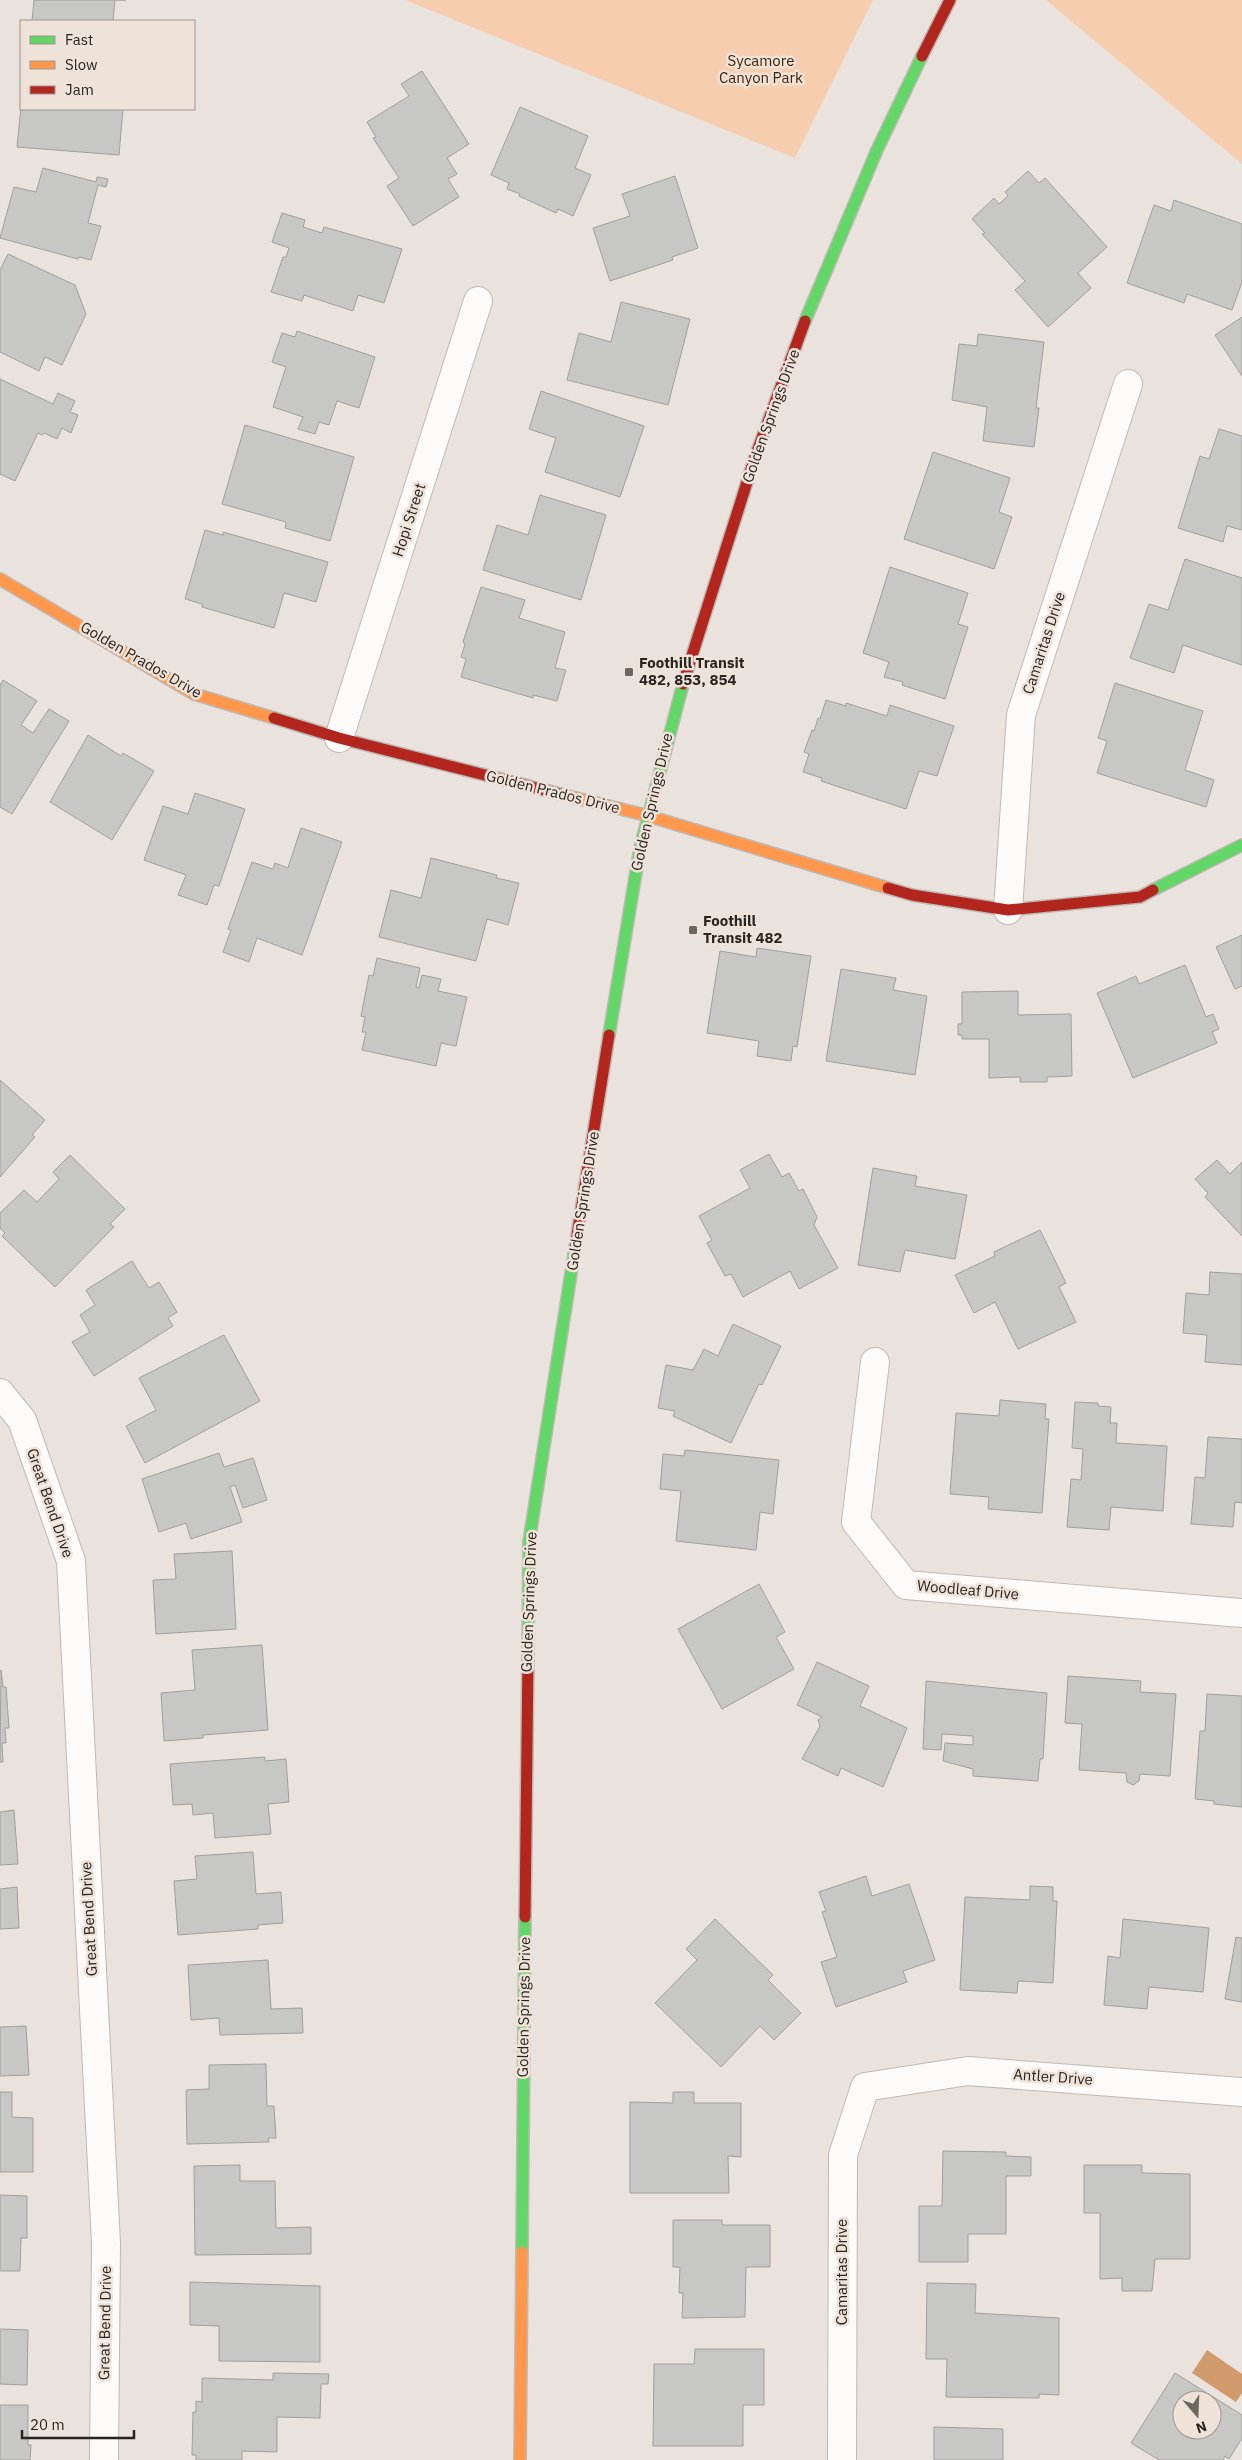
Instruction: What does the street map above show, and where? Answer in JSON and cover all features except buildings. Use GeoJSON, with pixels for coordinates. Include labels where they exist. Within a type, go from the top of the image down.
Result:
{"type":"FeatureCollection","features":[{"type":"Feature","properties":{"kind":"main road","name":"Golden Springs Drive"},"geometry":{"type":"LineString","coordinates":[[520,2460],[529,1542],[633,882],[645,815],[664,744],[730,528],[791,359],[906,85],[950,0]]}},
{"type":"Feature","properties":{"kind":"main road","name":"Golden Prados Drive"},"geometry":{"type":"LineString","coordinates":[[0,578],[194,694],[339,738],[645,815],[912,894],[1008,910],[1140,897],[1242,845]]}},
{"type":"Feature","properties":{"kind":"street","name":"Hopi Street"},"geometry":{"type":"LineString","coordinates":[[339,738],[478,302]]}},
{"type":"Feature","properties":{"kind":"street","name":"Camaritas Drive"},"geometry":{"type":"LineString","coordinates":[[1008,910],[1021,715],[1128,384]]}},
{"type":"Feature","properties":{"kind":"street","name":"Woodleaf Drive"},"geometry":{"type":"LineString","coordinates":[[875,1362],[856,1522],[906,1585],[1242,1613]]}},
{"type":"Feature","properties":{"kind":"street","name":"Great Bend Drive"},"geometry":{"type":"LineString","coordinates":[[0,1393],[22,1420],[71,1561],[106,2243],[104,2460]]}},
{"type":"Feature","properties":{"kind":"street","name":"Antler Drive"},"geometry":{"type":"LineString","coordinates":[[865,2087],[968,2070],[1242,2092]]}},
{"type":"Feature","properties":{"kind":"street","name":"Camaritas Drive"},"geometry":{"type":"LineString","coordinates":[[842,2460],[843,2155],[865,2087]]}},
{"type":"Feature","properties":{"kind":"green space","name":"Sycamore Canyon Park"},"geometry":{"type":"Polygon","coordinates":[[[405,0],[873,0],[795,158],[405,0]]]}},
{"type":"Feature","properties":{"kind":"green space"},"geometry":{"type":"Polygon","coordinates":[[[1046,0],[1242,0],[1242,164],[1046,0]]]}},
{"type":"Feature","properties":{"kind":"shaded area"},"geometry":{"type":"Polygon","coordinates":[[[1207,2350],[1242,2374],[1242,2393],[1236,2402],[1222,2393],[1222,2390],[1218,2390],[1192,2373],[1207,2350]]]}},
{"type":"Feature","properties":{"kind":"traffic: fast"},"geometry":{"type":"LineString","coordinates":[[805,321],[877,150],[922,56]]}},
{"type":"Feature","properties":{"kind":"traffic: fast"},"geometry":{"type":"LineString","coordinates":[[609,1035],[640,848],[683,684]]}},
{"type":"Feature","properties":{"kind":"traffic: fast"},"geometry":{"type":"LineString","coordinates":[[1153,890],[1242,845]]}},
{"type":"Feature","properties":{"kind":"traffic: fast"},"geometry":{"type":"LineString","coordinates":[[528,1657],[529,1542],[575,1248]]}},
{"type":"Feature","properties":{"kind":"traffic: fast"},"geometry":{"type":"LineString","coordinates":[[522,2252],[525,1917]]}},
{"type":"Feature","properties":{"kind":"traffic: slow"},"geometry":{"type":"LineString","coordinates":[[0,579],[194,694],[274,718]]}},
{"type":"Feature","properties":{"kind":"traffic: slow"},"geometry":{"type":"LineString","coordinates":[[560,794],[645,815],[888,888]]}},
{"type":"Feature","properties":{"kind":"traffic: slow"},"geometry":{"type":"LineString","coordinates":[[520,2460],[522,2252]]}},
{"type":"Feature","properties":{"kind":"traffic: jam"},"geometry":{"type":"LineString","coordinates":[[922,56],[950,0]]}},
{"type":"Feature","properties":{"kind":"traffic: jam"},"geometry":{"type":"LineString","coordinates":[[683,684],[754,460],[805,321]]}},
{"type":"Feature","properties":{"kind":"traffic: jam"},"geometry":{"type":"LineString","coordinates":[[274,718],[339,738],[560,794]]}},
{"type":"Feature","properties":{"kind":"traffic: jam"},"geometry":{"type":"LineString","coordinates":[[888,888],[912,895],[1008,910],[1140,897],[1153,890]]}},
{"type":"Feature","properties":{"kind":"traffic: jam"},"geometry":{"type":"LineString","coordinates":[[575,1248],[609,1035]]}},
{"type":"Feature","properties":{"kind":"traffic: jam"},"geometry":{"type":"LineString","coordinates":[[525,1917],[528,1657]]}},
{"type":"Feature","properties":{"kind":"place","name":"Foothill Transit 482, 853, 854"},"geometry":{"type":"Point","coordinates":[629,672]}},
{"type":"Feature","properties":{"kind":"place","name":"Foothill Transit 482"},"geometry":{"type":"Point","coordinates":[693,930]}}]}
